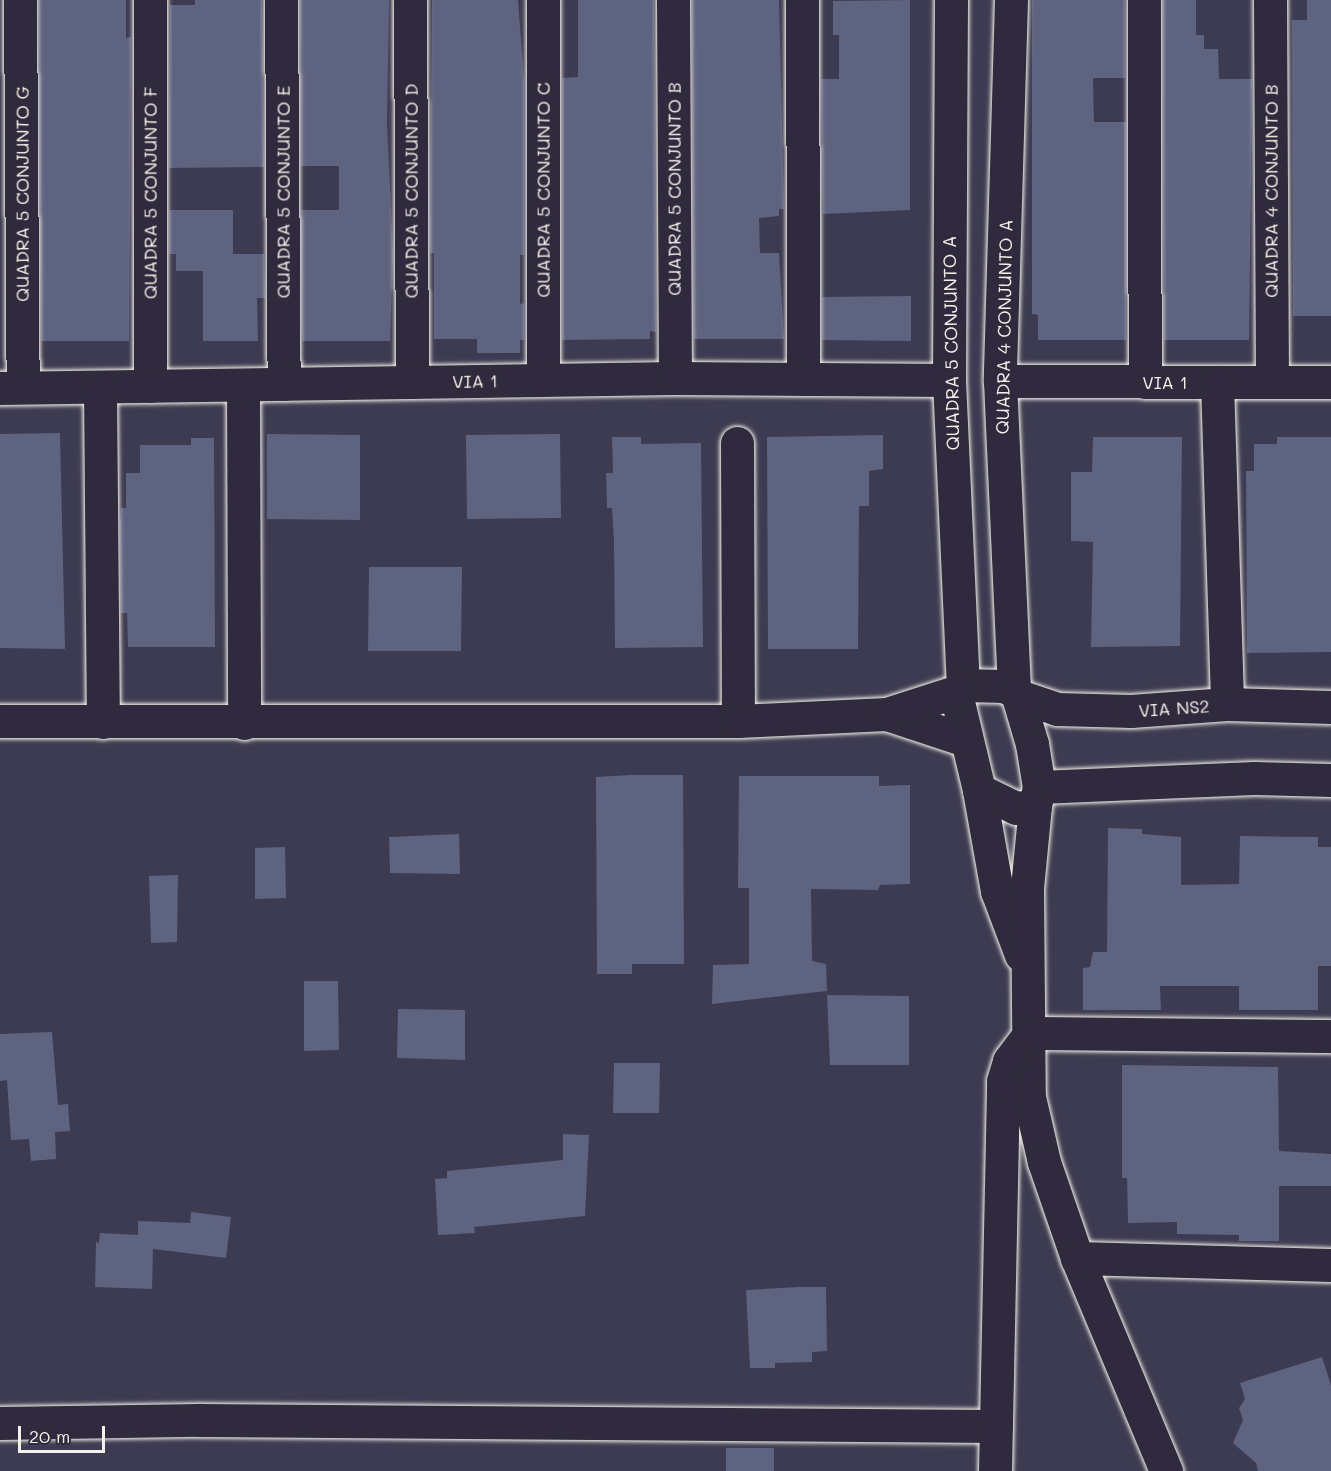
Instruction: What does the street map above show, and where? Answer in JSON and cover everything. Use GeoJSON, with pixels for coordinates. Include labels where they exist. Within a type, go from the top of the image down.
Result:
{"type":"FeatureCollection","features":[{"type":"Feature","properties":{"kind":"street","name":"QUADRA 5 CONJUNTO G"},"geometry":{"type":"LineString","coordinates":[[11,387],[20,0]]}},
{"type":"Feature","properties":{"kind":"street","name":"QUADRA 5 CONJUNTO F"},"geometry":{"type":"LineString","coordinates":[[150,0],[150,386]]}},
{"type":"Feature","properties":{"kind":"street","name":"QUADRA 5 CONJUNTO E"},"geometry":{"type":"LineString","coordinates":[[281,0],[284,384]]}},
{"type":"Feature","properties":{"kind":"street","name":"QUADRA 5 CONJUNTO D"},"geometry":{"type":"LineString","coordinates":[[410,0],[412,382]]}},
{"type":"Feature","properties":{"kind":"street","name":"QUADRA 5 CONJUNTO C"},"geometry":{"type":"LineString","coordinates":[[543,0],[543,380]]}},
{"type":"Feature","properties":{"kind":"street","name":"QUADRA 5 CONJUNTO B"},"geometry":{"type":"LineString","coordinates":[[673,0],[675,378]]}},
{"type":"Feature","properties":{"kind":"street"},"geometry":{"type":"LineString","coordinates":[[802,0],[803,379]]}},
{"type":"Feature","properties":{"kind":"street","name":"QUADRA 5 CONJUNTO A"},"geometry":{"type":"LineString","coordinates":[[951,0],[949,380],[960,688],[965,740],[979,790],[997,891],[1030,982]]}},
{"type":"Feature","properties":{"kind":"street","name":"QUADRA 4 CONJUNTO A"},"geometry":{"type":"LineString","coordinates":[[1011,0],[1000,381],[1016,694],[1032,744],[1037,796],[1027,888],[1030,982],[1029,1097],[1044,1162],[1077,1258],[1166,1471]]}},
{"type":"Feature","properties":{"kind":"street"},"geometry":{"type":"LineString","coordinates":[[1144,0],[1145,382]]}},
{"type":"Feature","properties":{"kind":"street","name":"QUADRA 4 CONJUNTO B"},"geometry":{"type":"LineString","coordinates":[[1270,0],[1272,382]]}},
{"type":"Feature","properties":{"kind":"street","name":"VIA 1"},"geometry":{"type":"LineString","coordinates":[[11,387],[100,388],[675,378],[949,380]]}},
{"type":"Feature","properties":{"kind":"street","name":"VIA 1"},"geometry":{"type":"LineString","coordinates":[[1000,381],[1331,382]]}},
{"type":"Feature","properties":{"kind":"street"},"geometry":{"type":"LineString","coordinates":[[1217,382],[1227,704]]}},
{"type":"Feature","properties":{"kind":"street"},"geometry":{"type":"LineString","coordinates":[[243,385],[244,723]]}},
{"type":"Feature","properties":{"kind":"street"},"geometry":{"type":"LineString","coordinates":[[100,388],[103,722]]}},
{"type":"Feature","properties":{"kind":"street"},"geometry":{"type":"LineString","coordinates":[[737,443],[738,722]]}},
{"type":"Feature","properties":{"kind":"street","name":"VIA NS2"},"geometry":{"type":"LineString","coordinates":[[887,714],[960,688],[1004,686],[1016,694],[1057,709],[1131,711],[1227,704],[1331,707]]}},
{"type":"Feature","properties":{"kind":"street"},"geometry":{"type":"LineString","coordinates":[[0,721],[738,722],[887,714],[965,740]]}},
{"type":"Feature","properties":{"kind":"street"},"geometry":{"type":"LineString","coordinates":[[979,790],[1016,808],[1037,796],[1254,778],[1331,780]]}},
{"type":"Feature","properties":{"kind":"street"},"geometry":{"type":"LineString","coordinates":[[995,1471],[1003,1081],[1008,1061],[1030,1033],[1331,1036]]}},
{"type":"Feature","properties":{"kind":"street"},"geometry":{"type":"LineString","coordinates":[[1077,1258],[1331,1264]]}},
{"type":"Feature","properties":{"kind":"street"},"geometry":{"type":"LineString","coordinates":[[0,1423],[209,1420],[996,1426]]}},
{"type":"Feature","properties":{"kind":"building"},"geometry":{"type":"Polygon","coordinates":[[[39,0],[126,0],[126,38],[131,37],[129,341],[41,341],[39,0]]]}},
{"type":"Feature","properties":{"kind":"building"},"geometry":{"type":"Polygon","coordinates":[[[195,0],[262,0],[264,167],[169,168],[170,5],[195,5],[195,0]]]}},
{"type":"Feature","properties":{"kind":"building"},"geometry":{"type":"Polygon","coordinates":[[[300,0],[389,0],[387,123],[393,255],[390,341],[302,341],[301,210],[339,210],[339,166],[301,166],[300,0]]]}},
{"type":"Feature","properties":{"kind":"building"},"geometry":{"type":"Polygon","coordinates":[[[432,0],[518,0],[524,80],[524,255],[520,255],[520,304],[524,303],[524,340],[520,340],[520,353],[477,353],[477,339],[434,339],[434,253],[430,253],[432,0]]]}},
{"type":"Feature","properties":{"kind":"building"},"geometry":{"type":"Polygon","coordinates":[[[578,0],[654,0],[656,332],[650,331],[650,339],[562,340],[562,78],[578,77],[578,0]]]}},
{"type":"Feature","properties":{"kind":"building"},"geometry":{"type":"Polygon","coordinates":[[[692,0],[779,0],[784,209],[779,209],[779,216],[759,218],[760,253],[779,253],[784,339],[694,339],[692,0]]]}},
{"type":"Feature","properties":{"kind":"building"},"geometry":{"type":"Polygon","coordinates":[[[910,0],[910,210],[823,214],[821,79],[839,79],[839,35],[833,35],[833,1],[910,0]]]}},
{"type":"Feature","properties":{"kind":"building"},"geometry":{"type":"Polygon","coordinates":[[[1032,0],[1125,0],[1125,78],[1093,78],[1094,122],[1126,122],[1126,340],[1038,340],[1038,315],[1032,314],[1032,0]]]}},
{"type":"Feature","properties":{"kind":"building"},"geometry":{"type":"Polygon","coordinates":[[[1163,0],[1196,0],[1196,35],[1204,35],[1204,49],[1218,49],[1219,79],[1252,79],[1249,340],[1164,340],[1163,0]]]}},
{"type":"Feature","properties":{"kind":"building"},"geometry":{"type":"Polygon","coordinates":[[[1307,0],[1331,0],[1331,316],[1293,316],[1292,20],[1307,20],[1307,0]]]}},
{"type":"Feature","properties":{"kind":"building"},"geometry":{"type":"Polygon","coordinates":[[[169,210],[233,210],[233,254],[264,254],[265,298],[257,298],[258,341],[203,341],[203,271],[176,271],[176,254],[169,254],[169,210]]]}},
{"type":"Feature","properties":{"kind":"building"},"geometry":{"type":"Polygon","coordinates":[[[911,296],[911,341],[822,340],[822,297],[911,296]]]}},
{"type":"Feature","properties":{"kind":"building"},"geometry":{"type":"Polygon","coordinates":[[[60,433],[65,649],[0,648],[0,434],[60,433]]]}},
{"type":"Feature","properties":{"kind":"building"},"geometry":{"type":"Polygon","coordinates":[[[267,434],[360,435],[360,520],[267,519],[267,434]]]}},
{"type":"Feature","properties":{"kind":"building"},"geometry":{"type":"Polygon","coordinates":[[[560,434],[561,518],[467,519],[466,435],[560,434]]]}},
{"type":"Feature","properties":{"kind":"building"},"geometry":{"type":"Polygon","coordinates":[[[883,435],[883,469],[869,471],[869,506],[859,506],[858,649],[768,649],[767,437],[883,435]]]}},
{"type":"Feature","properties":{"kind":"building"},"geometry":{"type":"Polygon","coordinates":[[[612,437],[641,437],[641,444],[701,443],[703,647],[615,648],[614,542],[612,508],[607,508],[606,473],[613,473],[612,437]]]}},
{"type":"Feature","properties":{"kind":"building"},"geometry":{"type":"Polygon","coordinates":[[[1093,437],[1182,437],[1180,646],[1091,647],[1093,542],[1071,541],[1071,472],[1092,472],[1093,437]]]}},
{"type":"Feature","properties":{"kind":"building"},"geometry":{"type":"Polygon","coordinates":[[[1277,437],[1331,437],[1331,652],[1247,653],[1246,471],[1254,471],[1254,444],[1277,444],[1277,437]]]}},
{"type":"Feature","properties":{"kind":"building"},"geometry":{"type":"Polygon","coordinates":[[[191,438],[214,438],[215,647],[128,647],[127,613],[121,613],[120,525],[121,508],[126,508],[126,473],[140,473],[140,445],[191,445],[191,438]]]}},
{"type":"Feature","properties":{"kind":"building"},"geometry":{"type":"Polygon","coordinates":[[[369,567],[462,567],[461,651],[368,651],[369,567]]]}},
{"type":"Feature","properties":{"kind":"building"},"geometry":{"type":"Polygon","coordinates":[[[683,775],[684,964],[632,964],[632,974],[597,974],[596,777],[683,775]]]}},
{"type":"Feature","properties":{"kind":"building"},"geometry":{"type":"Polygon","coordinates":[[[739,776],[879,776],[879,786],[910,785],[910,884],[880,885],[878,890],[811,889],[812,961],[826,964],[827,991],[712,1004],[713,965],[749,964],[749,888],[738,888],[739,776]]]}},
{"type":"Feature","properties":{"kind":"building"},"geometry":{"type":"Polygon","coordinates":[[[1108,828],[1142,829],[1142,834],[1181,837],[1181,885],[1239,884],[1240,836],[1318,837],[1318,847],[1331,847],[1331,966],[1318,966],[1318,1010],[1239,1010],[1239,986],[1160,986],[1161,1010],[1083,1010],[1083,968],[1090,967],[1093,952],[1107,952],[1108,828]]]}},
{"type":"Feature","properties":{"kind":"building"},"geometry":{"type":"Polygon","coordinates":[[[459,834],[460,874],[390,873],[389,837],[459,834]]]}},
{"type":"Feature","properties":{"kind":"building"},"geometry":{"type":"Polygon","coordinates":[[[285,847],[286,898],[255,899],[255,848],[285,847]]]}},
{"type":"Feature","properties":{"kind":"building"},"geometry":{"type":"Polygon","coordinates":[[[178,875],[177,942],[151,943],[149,876],[178,875]]]}},
{"type":"Feature","properties":{"kind":"building"},"geometry":{"type":"Polygon","coordinates":[[[304,981],[338,981],[339,1050],[304,1051],[304,981]]]}},
{"type":"Feature","properties":{"kind":"building"},"geometry":{"type":"Polygon","coordinates":[[[827,995],[909,996],[909,1065],[830,1065],[827,995]]]}},
{"type":"Feature","properties":{"kind":"building"},"geometry":{"type":"Polygon","coordinates":[[[398,1009],[465,1010],[465,1060],[397,1058],[398,1009]]]}},
{"type":"Feature","properties":{"kind":"building"},"geometry":{"type":"Polygon","coordinates":[[[52,1032],[58,1105],[68,1104],[70,1131],[55,1132],[56,1159],[31,1161],[29,1139],[11,1140],[7,1080],[0,1081],[0,1034],[52,1032]]]}},
{"type":"Feature","properties":{"kind":"building"},"geometry":{"type":"Polygon","coordinates":[[[614,1063],[660,1063],[659,1113],[613,1113],[614,1063]]]}},
{"type":"Feature","properties":{"kind":"building"},"geometry":{"type":"Polygon","coordinates":[[[1122,1065],[1278,1067],[1279,1151],[1331,1154],[1331,1186],[1279,1186],[1279,1241],[1239,1241],[1239,1235],[1177,1234],[1177,1222],[1128,1223],[1127,1178],[1122,1178],[1122,1065]]]}},
{"type":"Feature","properties":{"kind":"building"},"geometry":{"type":"Polygon","coordinates":[[[563,1134],[589,1135],[585,1216],[474,1227],[475,1233],[438,1235],[435,1179],[447,1178],[447,1171],[563,1160],[563,1134]]]}},
{"type":"Feature","properties":{"kind":"building"},"geometry":{"type":"Polygon","coordinates":[[[191,1212],[231,1217],[226,1258],[153,1249],[152,1289],[95,1287],[96,1242],[99,1243],[100,1233],[138,1235],[138,1221],[190,1223],[191,1212]]]}},
{"type":"Feature","properties":{"kind":"building"},"geometry":{"type":"Polygon","coordinates":[[[826,1287],[827,1351],[812,1352],[812,1362],[775,1363],[775,1368],[750,1368],[746,1290],[826,1287]]]}},
{"type":"Feature","properties":{"kind":"building"},"geometry":{"type":"Polygon","coordinates":[[[1322,1357],[1331,1385],[1331,1471],[1258,1471],[1256,1463],[1233,1443],[1243,1420],[1239,1408],[1245,1399],[1240,1383],[1322,1357]]]}},
{"type":"Feature","properties":{"kind":"building"},"geometry":{"type":"Polygon","coordinates":[[[726,1448],[774,1448],[774,1471],[726,1471],[726,1448]]]}}]}
